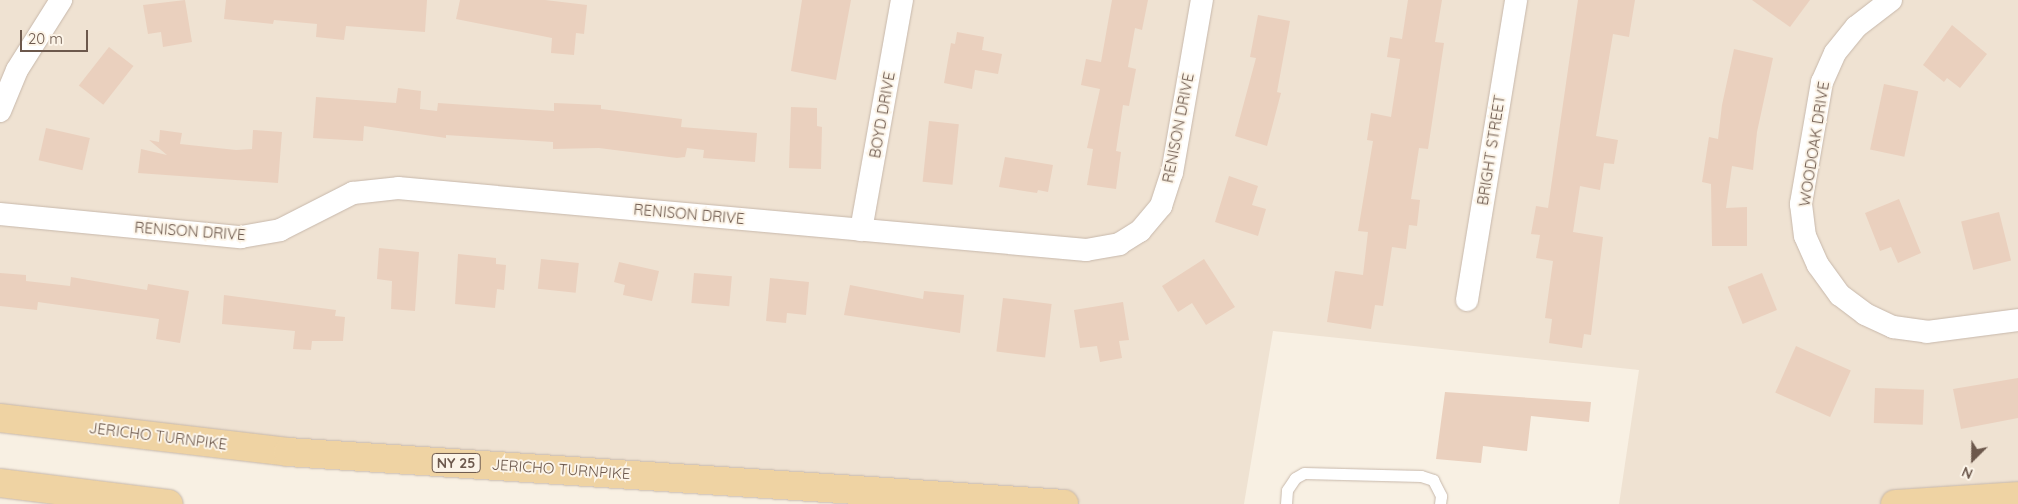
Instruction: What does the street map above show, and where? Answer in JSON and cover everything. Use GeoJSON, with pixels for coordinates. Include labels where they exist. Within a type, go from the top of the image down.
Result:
{"type":"FeatureCollection","features":[{"type":"Feature","properties":{"kind":"main road","name":"JERICHO TURNPIKE"},"geometry":{"type":"LineString","coordinates":[[0,418],[288,452],[912,498],[1064,504]]}},
{"type":"Feature","properties":{"kind":"main road"},"geometry":{"type":"LineString","coordinates":[[0,483],[169,504]]}},
{"type":"Feature","properties":{"kind":"main road"},"geometry":{"type":"LineString","coordinates":[[1895,504],[2018,496]]}},
{"type":"Feature","properties":{"kind":"street"},"geometry":{"type":"LineString","coordinates":[[0,111],[17,70],[61,0]]}},
{"type":"Feature","properties":{"kind":"street","name":"BOYD DRIVE"},"geometry":{"type":"LineString","coordinates":[[861,230],[902,0]]}},
{"type":"Feature","properties":{"kind":"street","name":"RENISON DRIVE"},"geometry":{"type":"LineString","coordinates":[[0,214],[241,237],[280,230],[353,193],[398,188],[1086,250],[1119,244],[1140,231],[1161,206],[1172,173],[1202,0]]}},
{"type":"Feature","properties":{"kind":"street","name":"BRIGHT STREET"},"geometry":{"type":"LineString","coordinates":[[1467,300],[1516,0]]}},
{"type":"Feature","properties":{"kind":"street","name":"WOODOAK DRIVE"},"geometry":{"type":"LineString","coordinates":[[1891,0],[1856,27],[1835,53],[1822,82],[1801,204],[1805,236],[1818,265],[1840,295],[1865,314],[1893,327],[1927,332],[2018,320]]}},
{"type":"Feature","properties":{"kind":"lane"},"geometry":{"type":"LineString","coordinates":[[1286,504],[1287,490],[1295,478],[1304,473],[1422,476],[1433,480],[1441,496],[1440,504]]}},
{"type":"Feature","properties":{"kind":"shaded area"},"geometry":{"type":"Polygon","coordinates":[[[0,0],[2018,0],[2018,496],[1895,504],[1619,504],[1639,370],[1273,331],[1244,504],[1064,504],[0,418],[0,0]]]}},
{"type":"Feature","properties":{"kind":"building"},"geometry":{"type":"Polygon","coordinates":[[[185,0],[192,42],[163,47],[161,32],[148,34],[143,5],[185,0]]]}},
{"type":"Feature","properties":{"kind":"building"},"geometry":{"type":"Polygon","coordinates":[[[226,0],[427,0],[425,32],[346,26],[344,40],[316,37],[317,24],[274,20],[273,24],[224,19],[226,0]]]}},
{"type":"Feature","properties":{"kind":"building"},"geometry":{"type":"Polygon","coordinates":[[[460,0],[545,0],[587,5],[584,34],[576,33],[574,55],[551,53],[552,38],[456,19],[460,0]]]}},
{"type":"Feature","properties":{"kind":"building"},"geometry":{"type":"Polygon","coordinates":[[[802,0],[851,0],[836,80],[791,71],[802,0]]]}},
{"type":"Feature","properties":{"kind":"building"},"geometry":{"type":"Polygon","coordinates":[[[1112,0],[1148,0],[1142,30],[1135,28],[1128,67],[1136,69],[1129,106],[1123,105],[1116,151],[1121,152],[1116,189],[1087,185],[1093,149],[1087,148],[1100,89],[1081,85],[1086,59],[1101,62],[1112,0]]]}},
{"type":"Feature","properties":{"kind":"building"},"geometry":{"type":"Polygon","coordinates":[[[1408,0],[1442,0],[1435,42],[1444,43],[1428,149],[1419,148],[1411,199],[1420,200],[1417,226],[1409,225],[1406,249],[1392,247],[1383,306],[1375,305],[1371,329],[1327,322],[1335,271],[1363,275],[1368,232],[1358,231],[1373,141],[1367,140],[1371,113],[1391,117],[1400,59],[1387,57],[1390,37],[1402,39],[1408,0]]]}},
{"type":"Feature","properties":{"kind":"building"},"geometry":{"type":"Polygon","coordinates":[[[1578,0],[1635,0],[1629,37],[1613,34],[1596,136],[1618,140],[1614,164],[1604,163],[1600,190],[1580,186],[1573,232],[1603,237],[1591,335],[1584,334],[1582,348],[1549,343],[1552,319],[1545,318],[1553,261],[1536,258],[1540,235],[1531,234],[1536,206],[1548,208],[1578,0]]]}},
{"type":"Feature","properties":{"kind":"building"},"geometry":{"type":"Polygon","coordinates":[[[1752,0],[1810,0],[1790,27],[1752,0]]]}},
{"type":"Feature","properties":{"kind":"building"},"geometry":{"type":"Polygon","coordinates":[[[1258,15],[1290,21],[1277,92],[1281,93],[1267,146],[1235,136],[1256,58],[1250,57],[1258,15]]]}},
{"type":"Feature","properties":{"kind":"building"},"geometry":{"type":"Polygon","coordinates":[[[1952,25],[1987,54],[1960,88],[1947,78],[1944,82],[1923,65],[1952,25]]]}},
{"type":"Feature","properties":{"kind":"building"},"geometry":{"type":"Polygon","coordinates":[[[957,32],[984,37],[982,50],[1002,54],[998,74],[975,70],[972,89],[944,83],[951,43],[955,44],[957,32]]]}},
{"type":"Feature","properties":{"kind":"building"},"geometry":{"type":"Polygon","coordinates":[[[109,47],[133,66],[103,105],[79,86],[109,47]]]}},
{"type":"Feature","properties":{"kind":"building"},"geometry":{"type":"Polygon","coordinates":[[[1734,49],[1773,58],[1757,132],[1753,170],[1732,166],[1726,208],[1747,207],[1747,246],[1712,246],[1711,184],[1702,182],[1709,137],[1718,139],[1722,105],[1734,49]]]}},
{"type":"Feature","properties":{"kind":"building"},"geometry":{"type":"Polygon","coordinates":[[[1884,84],[1918,91],[1904,157],[1870,150],[1884,84]]]}},
{"type":"Feature","properties":{"kind":"building"},"geometry":{"type":"Polygon","coordinates":[[[398,88],[421,91],[420,109],[437,111],[438,103],[554,111],[554,103],[601,105],[601,109],[682,119],[681,127],[757,133],[755,162],[703,158],[704,150],[687,148],[685,157],[677,158],[599,148],[553,149],[553,142],[446,135],[446,138],[364,126],[363,141],[313,138],[316,97],[396,103],[398,88]]]}},
{"type":"Feature","properties":{"kind":"building"},"geometry":{"type":"Polygon","coordinates":[[[791,107],[817,108],[817,126],[822,127],[821,169],[789,168],[791,107]]]}},
{"type":"Feature","properties":{"kind":"building"},"geometry":{"type":"Polygon","coordinates":[[[929,121],[959,124],[952,185],[923,182],[929,121]]]}},
{"type":"Feature","properties":{"kind":"building"},"geometry":{"type":"Polygon","coordinates":[[[46,128],[90,138],[82,170],[39,160],[46,128]]]}},
{"type":"Feature","properties":{"kind":"building"},"geometry":{"type":"Polygon","coordinates":[[[160,130],[182,133],[180,144],[236,150],[252,149],[253,130],[282,132],[278,183],[138,173],[141,149],[167,155],[149,140],[159,142],[160,130]]]}},
{"type":"Feature","properties":{"kind":"building"},"geometry":{"type":"Polygon","coordinates":[[[1005,157],[1053,165],[1048,192],[1038,190],[1037,193],[999,187],[1005,157]]]}},
{"type":"Feature","properties":{"kind":"building"},"geometry":{"type":"Polygon","coordinates":[[[1229,176],[1258,186],[1252,205],[1266,209],[1258,236],[1215,222],[1229,176]]]}},
{"type":"Feature","properties":{"kind":"building"},"geometry":{"type":"Polygon","coordinates":[[[1899,199],[1921,253],[1898,263],[1891,247],[1880,251],[1865,213],[1899,199]]]}},
{"type":"Feature","properties":{"kind":"building"},"geometry":{"type":"Polygon","coordinates":[[[1999,212],[2011,261],[1973,270],[1961,221],[1999,212]]]}},
{"type":"Feature","properties":{"kind":"building"},"geometry":{"type":"Polygon","coordinates":[[[379,248],[419,252],[415,311],[391,309],[392,281],[377,279],[379,248]]]}},
{"type":"Feature","properties":{"kind":"building"},"geometry":{"type":"Polygon","coordinates":[[[458,254],[496,258],[496,264],[506,265],[504,290],[497,289],[495,308],[455,304],[458,254]]]}},
{"type":"Feature","properties":{"kind":"building"},"geometry":{"type":"Polygon","coordinates":[[[541,259],[579,263],[576,293],[538,289],[541,259]]]}},
{"type":"Feature","properties":{"kind":"building"},"geometry":{"type":"Polygon","coordinates":[[[1204,259],[1235,307],[1206,325],[1192,303],[1178,312],[1162,286],[1204,259]]]}},
{"type":"Feature","properties":{"kind":"building"},"geometry":{"type":"Polygon","coordinates":[[[619,262],[659,271],[652,301],[623,295],[625,285],[614,282],[619,262]]]}},
{"type":"Feature","properties":{"kind":"building"},"geometry":{"type":"Polygon","coordinates":[[[0,273],[26,275],[26,281],[70,286],[71,277],[147,290],[148,284],[189,291],[180,343],[156,339],[159,319],[38,302],[37,310],[0,306],[0,273]]]}},
{"type":"Feature","properties":{"kind":"building"},"geometry":{"type":"Polygon","coordinates":[[[694,273],[732,276],[729,306],[691,303],[694,273]]]}},
{"type":"Feature","properties":{"kind":"building"},"geometry":{"type":"Polygon","coordinates":[[[1762,273],[1777,310],[1743,324],[1728,287],[1762,273]]]}},
{"type":"Feature","properties":{"kind":"building"},"geometry":{"type":"Polygon","coordinates":[[[770,278],[809,282],[806,315],[787,313],[786,323],[766,321],[770,278]]]}},
{"type":"Feature","properties":{"kind":"building"},"geometry":{"type":"Polygon","coordinates":[[[850,285],[923,299],[924,291],[964,295],[960,333],[844,315],[850,285]]]}},
{"type":"Feature","properties":{"kind":"building"},"geometry":{"type":"Polygon","coordinates":[[[224,295],[336,310],[335,316],[345,317],[343,341],[312,341],[311,350],[293,349],[295,331],[222,324],[224,295]]]}},
{"type":"Feature","properties":{"kind":"building"},"geometry":{"type":"Polygon","coordinates":[[[1003,298],[1052,304],[1045,358],[996,352],[1003,298]]]}},
{"type":"Feature","properties":{"kind":"building"},"geometry":{"type":"Polygon","coordinates":[[[1123,302],[1129,340],[1119,341],[1122,358],[1100,362],[1097,346],[1080,348],[1074,310],[1123,302]]]}},
{"type":"Feature","properties":{"kind":"building"},"geometry":{"type":"Polygon","coordinates":[[[1796,346],[1851,370],[1830,417],[1775,393],[1796,346]]]}},
{"type":"Feature","properties":{"kind":"building"},"geometry":{"type":"Polygon","coordinates":[[[2018,378],[2018,418],[1961,429],[1953,389],[2018,378]]]}},
{"type":"Feature","properties":{"kind":"building"},"geometry":{"type":"Polygon","coordinates":[[[1875,388],[1924,390],[1923,425],[1874,423],[1875,388]]]}},
{"type":"Feature","properties":{"kind":"building"},"geometry":{"type":"Polygon","coordinates":[[[1445,392],[1591,402],[1589,422],[1531,416],[1527,451],[1483,446],[1481,463],[1436,459],[1445,392]]]}}]}
